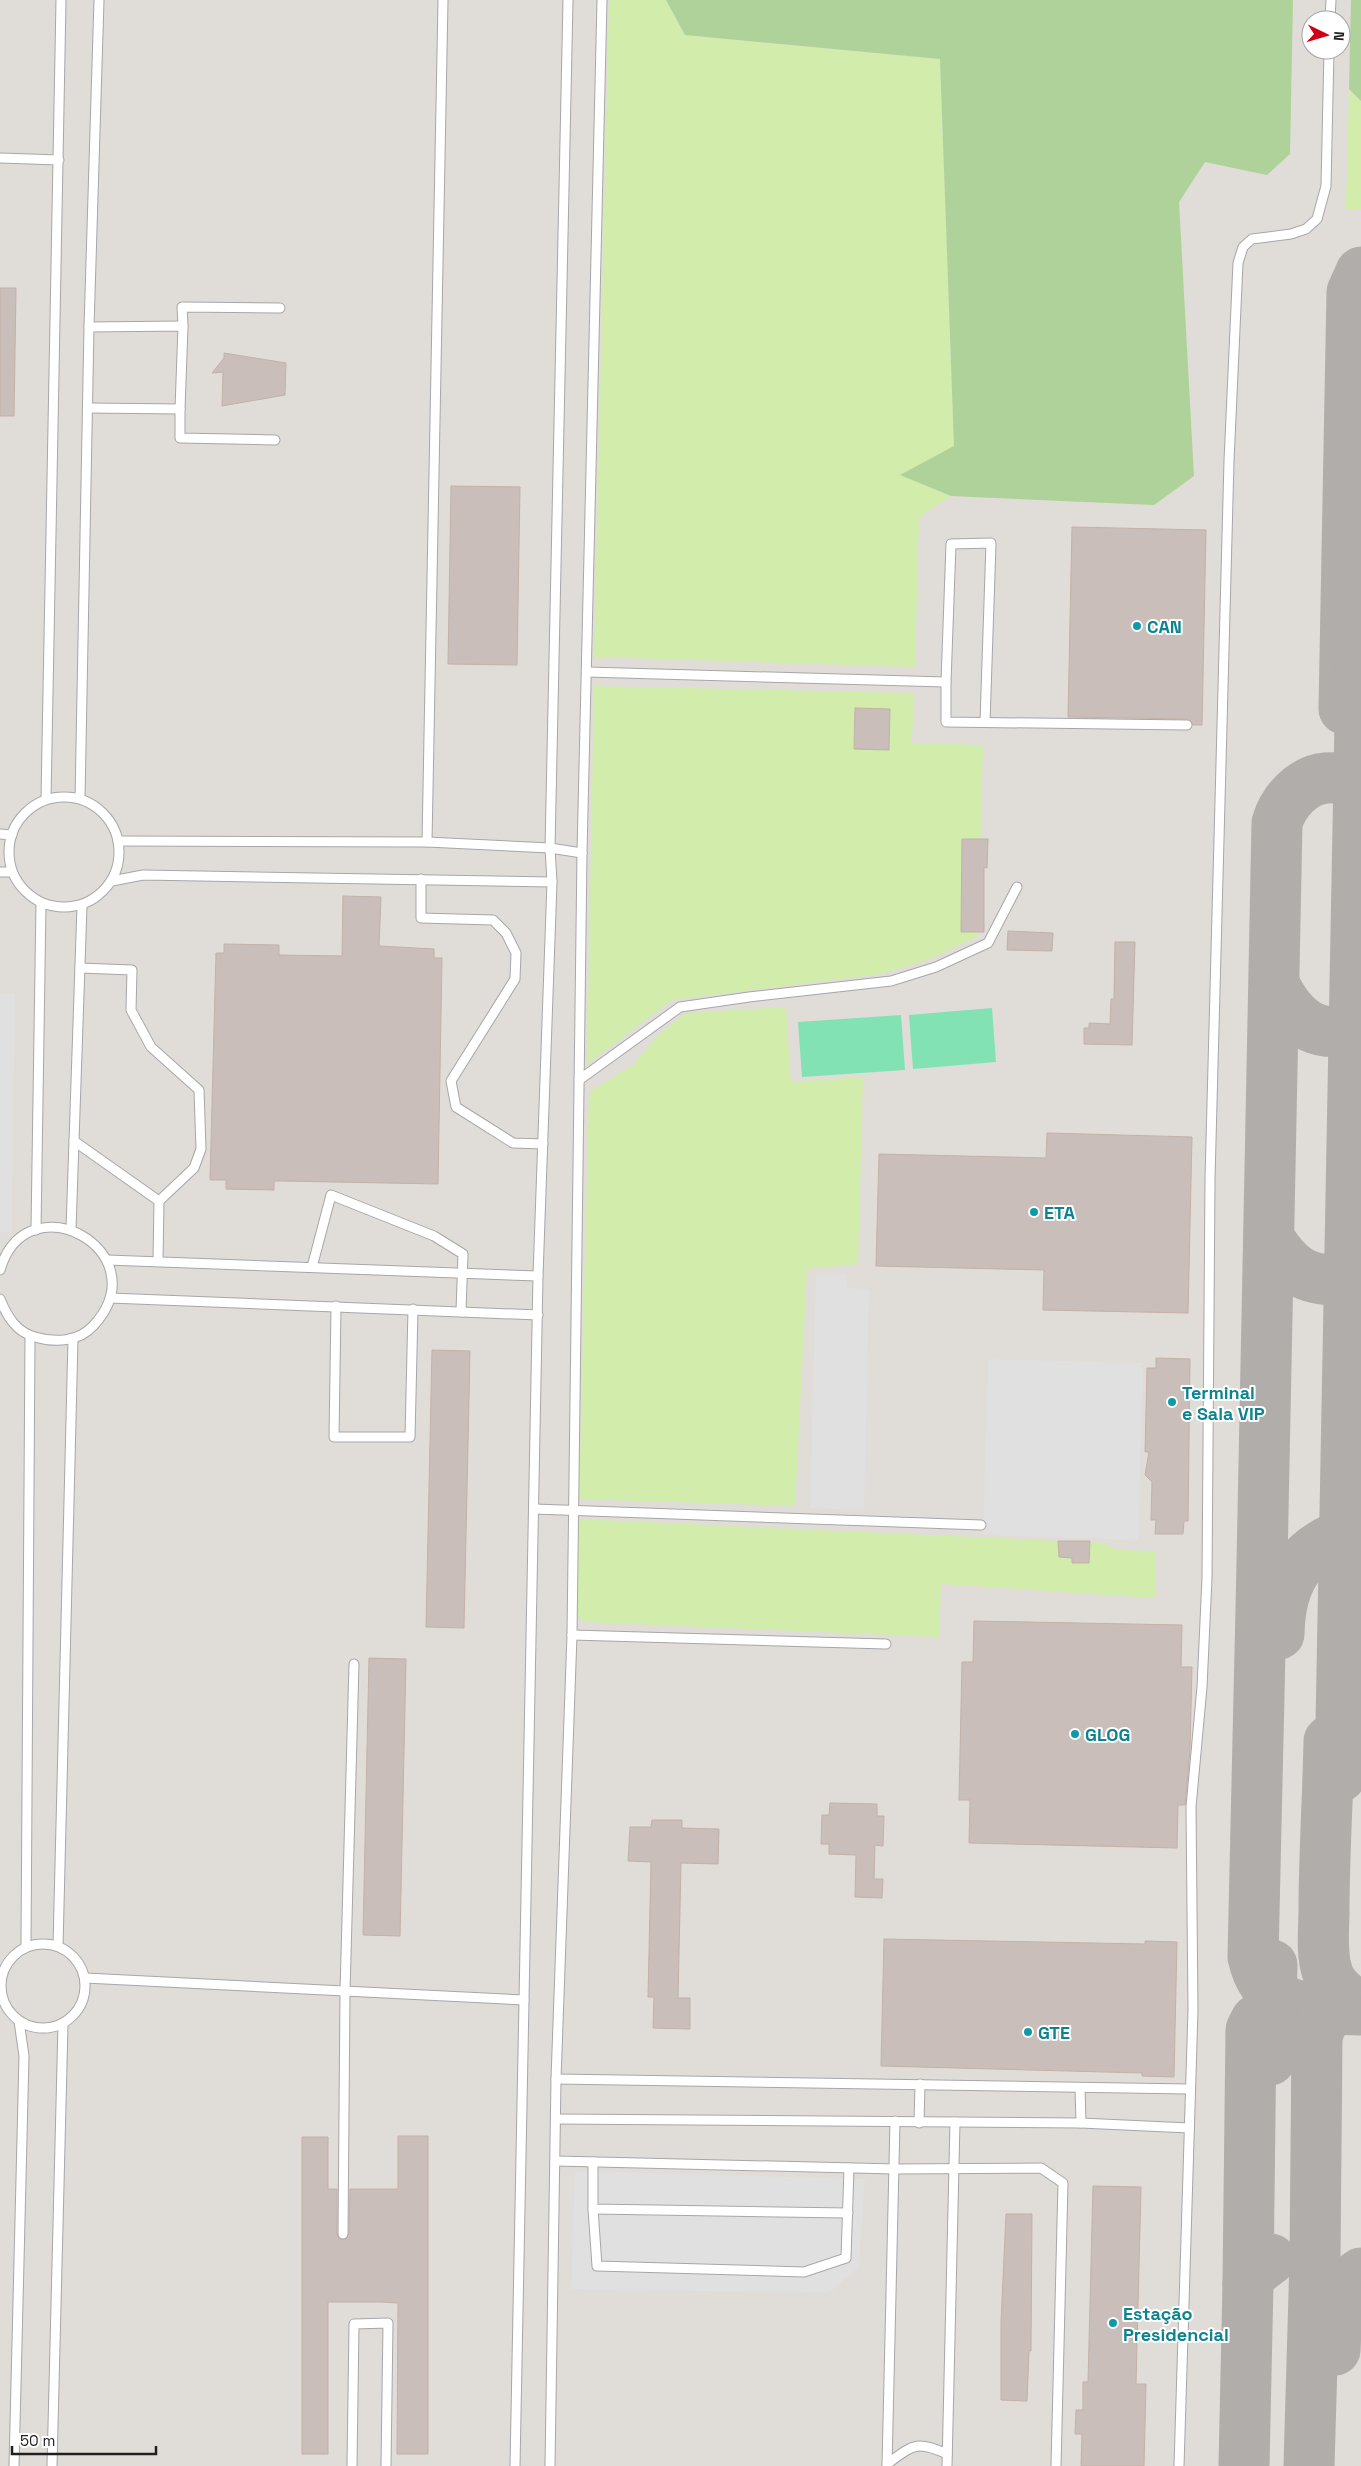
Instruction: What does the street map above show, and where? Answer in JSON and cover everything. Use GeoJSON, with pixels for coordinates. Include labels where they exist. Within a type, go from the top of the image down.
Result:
{"type":"FeatureCollection","features":[{"type":"Feature","properties":{"kind":"lane"},"geometry":{"type":"LineString","coordinates":[[46,799],[61,0]]}},
{"type":"Feature","properties":{"kind":"lane"},"geometry":{"type":"LineString","coordinates":[[80,799],[89,327],[99,0]]}},
{"type":"Feature","properties":{"kind":"lane"},"geometry":{"type":"LineString","coordinates":[[427,842],[442,0]]}},
{"type":"Feature","properties":{"kind":"lane"},"geometry":{"type":"LineString","coordinates":[[515,2466],[538,1276],[552,882],[550,848],[568,0]]}},
{"type":"Feature","properties":{"kind":"lane"},"geometry":{"type":"LineString","coordinates":[[550,2466],[556,2079],[572,1635],[582,853],[588,672],[602,0]]}},
{"type":"Feature","properties":{"kind":"lane"},"geometry":{"type":"LineString","coordinates":[[1179,2466],[1193,2010],[1191,1807],[1202,1687],[1207,1578],[1210,1179],[1229,461],[1238,263],[1243,247],[1252,239],[1291,234],[1306,228],[1317,219],[1326,186],[1329,60]]}},
{"type":"Feature","properties":{"kind":"lane"},"geometry":{"type":"LineString","coordinates":[[0,158],[59,160]]}},
{"type":"Feature","properties":{"kind":"lane"},"geometry":{"type":"LineString","coordinates":[[275,440],[180,438],[182,307],[280,308]]}},
{"type":"Feature","properties":{"kind":"lane"},"geometry":{"type":"LineString","coordinates":[[89,327],[183,326]]}},
{"type":"Feature","properties":{"kind":"lane"},"geometry":{"type":"LineString","coordinates":[[88,408],[180,409]]}},
{"type":"Feature","properties":{"kind":"lane"},"geometry":{"type":"LineString","coordinates":[[985,722],[991,543],[952,544],[946,722],[1187,725]]}},
{"type":"Feature","properties":{"kind":"lane"},"geometry":{"type":"LineString","coordinates":[[588,672],[946,682]]}},
{"type":"Feature","properties":{"kind":"lane"},"geometry":{"type":"LineString","coordinates":[[61,796],[80,799],[102,811],[114,827],[118,840],[118,866],[112,882],[99,896],[82,906],[60,908],[41,903],[22,889],[12,872],[8,845],[15,827],[29,809],[46,799],[61,796]]}},
{"type":"Feature","properties":{"kind":"lane"},"geometry":{"type":"LineString","coordinates":[[0,834],[12,835]]}},
{"type":"Feature","properties":{"kind":"lane"},"geometry":{"type":"LineString","coordinates":[[118,840],[427,842],[550,848],[582,853]]}},
{"type":"Feature","properties":{"kind":"lane"},"geometry":{"type":"LineString","coordinates":[[0,872],[12,872]]}},
{"type":"Feature","properties":{"kind":"lane"},"geometry":{"type":"LineString","coordinates":[[112,882],[143,874],[552,882]]}},
{"type":"Feature","properties":{"kind":"lane"},"geometry":{"type":"LineString","coordinates":[[421,880],[421,918],[493,920],[506,933],[516,953],[515,979],[452,1081],[456,1107],[513,1143],[543,1144]]}},
{"type":"Feature","properties":{"kind":"lane"},"geometry":{"type":"LineString","coordinates":[[579,1080],[680,1007],[749,996],[891,981],[936,966],[988,943],[1017,887]]}},
{"type":"Feature","properties":{"kind":"lane"},"geometry":{"type":"LineString","coordinates":[[36,1230],[41,903]]}},
{"type":"Feature","properties":{"kind":"lane"},"geometry":{"type":"LineString","coordinates":[[71,1229],[82,906]]}},
{"type":"Feature","properties":{"kind":"lane"},"geometry":{"type":"LineString","coordinates":[[80,968],[132,970],[131,1010],[150,1047],[199,1090],[201,1149],[194,1168],[159,1201],[158,1260]]}},
{"type":"Feature","properties":{"kind":"lane"},"geometry":{"type":"LineString","coordinates":[[74,1141],[159,1201]]}},
{"type":"Feature","properties":{"kind":"lane"},"geometry":{"type":"LineString","coordinates":[[312,1267],[331,1195],[434,1236],[464,1254],[461,1312]]}},
{"type":"Feature","properties":{"kind":"lane"},"geometry":{"type":"LineString","coordinates":[[0,1268],[4,1258],[22,1237],[36,1230],[52,1226],[71,1229],[96,1243],[107,1260],[112,1278],[110,1298],[104,1314],[90,1330],[73,1339],[49,1341],[30,1336],[19,1329],[6,1314],[1,1304]]}},
{"type":"Feature","properties":{"kind":"lane"},"geometry":{"type":"LineString","coordinates":[[107,1260],[158,1260],[538,1276]]}},
{"type":"Feature","properties":{"kind":"lane"},"geometry":{"type":"LineString","coordinates":[[110,1298],[538,1315]]}},
{"type":"Feature","properties":{"kind":"lane"},"geometry":{"type":"LineString","coordinates":[[336,1306],[334,1437],[410,1438],[413,1310]]}},
{"type":"Feature","properties":{"kind":"lane"},"geometry":{"type":"LineString","coordinates":[[26,1946],[30,1336]]}},
{"type":"Feature","properties":{"kind":"lane"},"geometry":{"type":"LineString","coordinates":[[58,1946],[73,1339]]}},
{"type":"Feature","properties":{"kind":"lane"},"geometry":{"type":"LineString","coordinates":[[534,1509],[981,1525]]}},
{"type":"Feature","properties":{"kind":"lane"},"geometry":{"type":"LineString","coordinates":[[572,1635],[886,1644]]}},
{"type":"Feature","properties":{"kind":"lane"},"geometry":{"type":"LineString","coordinates":[[343,2234],[345,1992],[354,1664]]}},
{"type":"Feature","properties":{"kind":"lane"},"geometry":{"type":"LineString","coordinates":[[43,1943],[58,1946],[70,1952],[80,1964],[86,1988],[82,2002],[74,2015],[63,2024],[47,2029],[32,2027],[19,2021],[12,2015],[4,2002],[0,1988],[5,1967],[14,1955],[26,1946],[43,1943]]}},
{"type":"Feature","properties":{"kind":"lane"},"geometry":{"type":"LineString","coordinates":[[85,1978],[524,2000]]}},
{"type":"Feature","properties":{"kind":"lane"},"geometry":{"type":"LineString","coordinates":[[14,2466],[24,2056],[19,2021]]}},
{"type":"Feature","properties":{"kind":"lane"},"geometry":{"type":"LineString","coordinates":[[52,2466],[63,2024]]}},
{"type":"Feature","properties":{"kind":"lane"},"geometry":{"type":"LineString","coordinates":[[556,2079],[1190,2089]]}},
{"type":"Feature","properties":{"kind":"lane"},"geometry":{"type":"LineString","coordinates":[[919,2123],[920,2084]]}},
{"type":"Feature","properties":{"kind":"lane"},"geometry":{"type":"LineString","coordinates":[[1080,2088],[1080,2123]]}},
{"type":"Feature","properties":{"kind":"lane"},"geometry":{"type":"LineString","coordinates":[[556,2119],[1080,2123],[1189,2128]]}},
{"type":"Feature","properties":{"kind":"lane"},"geometry":{"type":"LineString","coordinates":[[887,2465],[895,2121]]}},
{"type":"Feature","properties":{"kind":"lane"},"geometry":{"type":"LineString","coordinates":[[947,2466],[955,2122]]}},
{"type":"Feature","properties":{"kind":"lane"},"geometry":{"type":"LineString","coordinates":[[556,2161],[953,2170],[1041,2168],[1063,2183],[1056,2466]]}},
{"type":"Feature","properties":{"kind":"lane"},"geometry":{"type":"LineString","coordinates":[[592,2162],[592,2209],[597,2266],[804,2272],[846,2258],[849,2168]]}},
{"type":"Feature","properties":{"kind":"lane"},"geometry":{"type":"LineString","coordinates":[[592,2209],[848,2213]]}},
{"type":"Feature","properties":{"kind":"lane"},"geometry":{"type":"LineString","coordinates":[[352,2466],[354,2324],[388,2323],[386,2466]]}},
{"type":"Feature","properties":{"kind":"lane"},"geometry":{"type":"LineString","coordinates":[[887,2465],[912,2446],[929,2445],[947,2454]]}},
{"type":"Feature","properties":{"kind":"shaded area"},"geometry":{"type":"Polygon","coordinates":[[[0,0],[1361,0],[1361,2466],[0,2466],[0,0]]]}},
{"type":"Feature","properties":{"kind":"shaded area"},"geometry":{"type":"Polygon","coordinates":[[[0,994],[15,994],[12,1232],[0,1232],[0,994]]]}},
{"type":"Feature","properties":{"kind":"shaded area"},"geometry":{"type":"Polygon","coordinates":[[[816,1274],[847,1275],[847,1288],[869,1289],[864,1510],[810,1508],[816,1274]]]}},
{"type":"Feature","properties":{"kind":"shaded area"},"geometry":{"type":"Polygon","coordinates":[[[988,1359],[1143,1363],[1138,1540],[983,1535],[988,1359]]]}},
{"type":"Feature","properties":{"kind":"shaded area"},"geometry":{"type":"Polygon","coordinates":[[[575,2171],[865,2179],[859,2267],[829,2293],[571,2289],[575,2171]]]}},
{"type":"Feature","properties":{"kind":"green space"},"geometry":{"type":"Polygon","coordinates":[[[609,0],[666,0],[685,35],[940,59],[954,446],[901,475],[951,496],[919,517],[915,667],[594,657],[609,0]]]}},
{"type":"Feature","properties":{"kind":"green space"},"geometry":{"type":"Polygon","coordinates":[[[666,0],[1293,0],[1290,154],[1267,175],[1205,162],[1179,202],[1194,476],[1154,505],[951,496],[900,475],[954,446],[940,59],[685,35],[666,0]]]}},
{"type":"Feature","properties":{"kind":"green space"},"geometry":{"type":"Polygon","coordinates":[[[1351,0],[1361,0],[1361,101],[1349,89],[1351,0]]]}},
{"type":"Feature","properties":{"kind":"green space"},"geometry":{"type":"Polygon","coordinates":[[[1349,89],[1361,101],[1361,209],[1346,209],[1349,89]]]}},
{"type":"Feature","properties":{"kind":"green space"},"geometry":{"type":"Polygon","coordinates":[[[594,686],[914,693],[912,743],[983,745],[978,936],[930,959],[881,974],[672,1000],[587,1064],[594,686]]]}},
{"type":"Feature","properties":{"kind":"green space"},"geometry":{"type":"Polygon","coordinates":[[[786,1007],[791,1082],[863,1077],[858,1264],[807,1269],[795,1506],[579,1499],[589,1092],[633,1065],[659,1034],[685,1013],[786,1007]]]}},
{"type":"Feature","properties":{"kind":"green space"},"geometry":{"type":"Polygon","coordinates":[[[992,1008],[996,1062],[913,1069],[909,1015],[992,1008]]]}},
{"type":"Feature","properties":{"kind":"green space"},"geometry":{"type":"Polygon","coordinates":[[[901,1015],[905,1070],[802,1077],[798,1022],[901,1015]]]}},
{"type":"Feature","properties":{"kind":"green space"},"geometry":{"type":"Polygon","coordinates":[[[578,1519],[1105,1543],[1115,1550],[1156,1551],[1156,1598],[941,1584],[939,1637],[585,1622],[575,1615],[573,1605],[578,1519]]]}},
{"type":"Feature","properties":{"kind":"building"},"geometry":{"type":"Polygon","coordinates":[[[0,288],[16,288],[14,416],[0,416],[0,288]]]}},
{"type":"Feature","properties":{"kind":"building"},"geometry":{"type":"Polygon","coordinates":[[[224,353],[286,363],[285,395],[222,406],[223,372],[212,373],[224,358],[224,353]]]}},
{"type":"Feature","properties":{"kind":"building"},"geometry":{"type":"Polygon","coordinates":[[[451,486],[520,487],[517,665],[448,664],[451,486]]]}},
{"type":"Feature","properties":{"kind":"building","name":"CAN"},"geometry":{"type":"Polygon","coordinates":[[[1072,527],[1206,530],[1202,725],[1193,725],[1187,719],[1068,717],[1072,527]]]}},
{"type":"Feature","properties":{"kind":"building"},"geometry":{"type":"Polygon","coordinates":[[[855,708],[890,709],[889,750],[854,749],[855,708]]]}},
{"type":"Feature","properties":{"kind":"building"},"geometry":{"type":"Polygon","coordinates":[[[962,839],[988,839],[987,868],[984,867],[984,932],[961,932],[962,839]]]}},
{"type":"Feature","properties":{"kind":"building"},"geometry":{"type":"Polygon","coordinates":[[[343,896],[381,897],[379,946],[434,949],[434,958],[442,958],[438,1184],[274,1181],[274,1190],[226,1189],[226,1180],[210,1180],[216,953],[224,953],[224,944],[279,945],[279,955],[342,956],[343,896]]]}},
{"type":"Feature","properties":{"kind":"building"},"geometry":{"type":"Polygon","coordinates":[[[1008,931],[1053,933],[1052,951],[1007,950],[1008,931]]]}},
{"type":"Feature","properties":{"kind":"building"},"geometry":{"type":"Polygon","coordinates":[[[1115,942],[1135,942],[1132,1045],[1084,1044],[1084,1028],[1089,1028],[1089,1023],[1110,1024],[1111,999],[1114,999],[1115,942]]]}},
{"type":"Feature","properties":{"kind":"building","name":"ETA"},"geometry":{"type":"Polygon","coordinates":[[[1047,1133],[1192,1137],[1188,1313],[1043,1310],[1044,1270],[876,1266],[879,1154],[1046,1158],[1047,1133]]]}},
{"type":"Feature","properties":{"kind":"building"},"geometry":{"type":"Polygon","coordinates":[[[432,1350],[470,1351],[464,1628],[426,1627],[432,1350]]]}},
{"type":"Feature","properties":{"kind":"building"},"geometry":{"type":"Polygon","coordinates":[[[1156,1358],[1190,1359],[1188,1521],[1184,1521],[1183,1534],[1155,1534],[1156,1520],[1151,1520],[1152,1482],[1145,1475],[1149,1452],[1145,1452],[1147,1368],[1156,1368],[1156,1358]]]}},
{"type":"Feature","properties":{"kind":"building"},"geometry":{"type":"Polygon","coordinates":[[[1058,1541],[1090,1541],[1089,1563],[1072,1563],[1072,1558],[1059,1557],[1058,1541]]]}},
{"type":"Feature","properties":{"kind":"building","name":"GLOG"},"geometry":{"type":"Polygon","coordinates":[[[974,1621],[1182,1625],[1181,1667],[1192,1667],[1190,1750],[1185,1805],[1178,1805],[1177,1848],[969,1843],[970,1800],[959,1800],[962,1662],[973,1662],[974,1621]]]}},
{"type":"Feature","properties":{"kind":"building"},"geometry":{"type":"Polygon","coordinates":[[[369,1658],[406,1659],[400,1936],[363,1935],[369,1658]]]}},
{"type":"Feature","properties":{"kind":"building"},"geometry":{"type":"Polygon","coordinates":[[[830,1803],[877,1804],[877,1816],[884,1816],[883,1846],[875,1845],[874,1879],[883,1879],[882,1898],[855,1897],[856,1855],[829,1854],[829,1844],[821,1844],[822,1815],[829,1815],[830,1803]]]}},
{"type":"Feature","properties":{"kind":"building"},"geometry":{"type":"Polygon","coordinates":[[[652,1820],[682,1820],[682,1828],[719,1829],[718,1864],[681,1863],[678,1998],[690,1998],[690,2029],[653,2028],[654,1997],[648,1997],[651,1862],[628,1861],[630,1827],[651,1827],[652,1820]]]}},
{"type":"Feature","properties":{"kind":"building","name":"GTE"},"geometry":{"type":"Polygon","coordinates":[[[884,1939],[1145,1944],[1145,1941],[1177,1942],[1174,2077],[1142,2076],[1142,2073],[881,2066],[884,1939]]]}},
{"type":"Feature","properties":{"kind":"building"},"geometry":{"type":"Polygon","coordinates":[[[398,2136],[428,2136],[428,2454],[397,2454],[398,2303],[328,2302],[328,2454],[302,2454],[302,2137],[328,2137],[328,2189],[337,2189],[337,2234],[339,2239],[343,2240],[349,2234],[350,2189],[398,2189],[398,2136]]]}},
{"type":"Feature","properties":{"kind":"building","name":"Estação Presidencial"},"geometry":{"type":"Polygon","coordinates":[[[1093,2186],[1141,2187],[1136,2384],[1146,2384],[1144,2466],[1081,2466],[1082,2434],[1075,2434],[1076,2410],[1083,2410],[1083,2382],[1088,2382],[1093,2186]]]}},
{"type":"Feature","properties":{"kind":"building"},"geometry":{"type":"Polygon","coordinates":[[[1006,2214],[1032,2214],[1031,2351],[1029,2351],[1027,2401],[1001,2400],[1001,2323],[1006,2214]]]}},
{"type":"Feature","properties":{"kind":"taxiway"},"geometry":{"type":"LineString","coordinates":[[1344,709],[1352,292],[1361,272]]}},
{"type":"Feature","properties":{"kind":"taxiway"},"geometry":{"type":"LineString","coordinates":[[1340,1777],[1361,669]]}},
{"type":"Feature","properties":{"kind":"taxiway"},"geometry":{"type":"LineString","coordinates":[[1361,779],[1326,778],[1309,783],[1289,800],[1277,823],[1253,1957],[1259,1976],[1280,1999],[1294,2005],[1310,2008],[1361,2010]]}},
{"type":"Feature","properties":{"kind":"taxiway"},"geometry":{"type":"LineString","coordinates":[[1276,988],[1295,1016],[1309,1026],[1325,1031],[1361,1030]]}},
{"type":"Feature","properties":{"kind":"taxiway"},"geometry":{"type":"LineString","coordinates":[[1269,1238],[1288,1263],[1307,1275],[1330,1280],[1361,1281]]}},
{"type":"Feature","properties":{"kind":"taxiway"},"geometry":{"type":"LineString","coordinates":[[1279,1634],[1280,1613],[1284,1595],[1290,1580],[1299,1566],[1323,1544],[1359,1529]]}},
{"type":"Feature","properties":{"kind":"taxiway"},"geometry":{"type":"LineString","coordinates":[[1329,1741],[1324,1956],[1329,1977],[1336,1988],[1345,1997],[1361,2006]]}},
{"type":"Feature","properties":{"kind":"taxiway"},"geometry":{"type":"LineString","coordinates":[[1270,2060],[1272,1965]]}},
{"type":"Feature","properties":{"kind":"taxiway"},"geometry":{"type":"LineString","coordinates":[[1309,2466],[1315,2259],[1317,2037],[1322,2021],[1337,2009]]}},
{"type":"Feature","properties":{"kind":"taxiway"},"geometry":{"type":"LineString","coordinates":[[1248,2283],[1251,2030],[1256,2020]]}},
{"type":"Feature","properties":{"kind":"taxiway"},"geometry":{"type":"LineString","coordinates":[[1244,2466],[1248,2283],[1254,2272],[1271,2259]]}},
{"type":"Feature","properties":{"kind":"taxiway"},"geometry":{"type":"LineString","coordinates":[[1335,2350],[1336,2318],[1341,2298],[1345,2289],[1361,2273]]}},
{"type":"Feature","properties":{"kind":"place","name":"CAN"},"geometry":{"type":"Point","coordinates":[1137,626]}},
{"type":"Feature","properties":{"kind":"place","name":"ETA"},"geometry":{"type":"Point","coordinates":[1034,1212]}},
{"type":"Feature","properties":{"kind":"place","name":"Terminal e Sala VIP"},"geometry":{"type":"Point","coordinates":[1172,1402]}},
{"type":"Feature","properties":{"kind":"place","name":"GLOG"},"geometry":{"type":"Point","coordinates":[1075,1734]}},
{"type":"Feature","properties":{"kind":"place","name":"GTE"},"geometry":{"type":"Point","coordinates":[1028,2032]}},
{"type":"Feature","properties":{"kind":"place","name":"Estação Presidencial"},"geometry":{"type":"Point","coordinates":[1113,2323]}}]}
